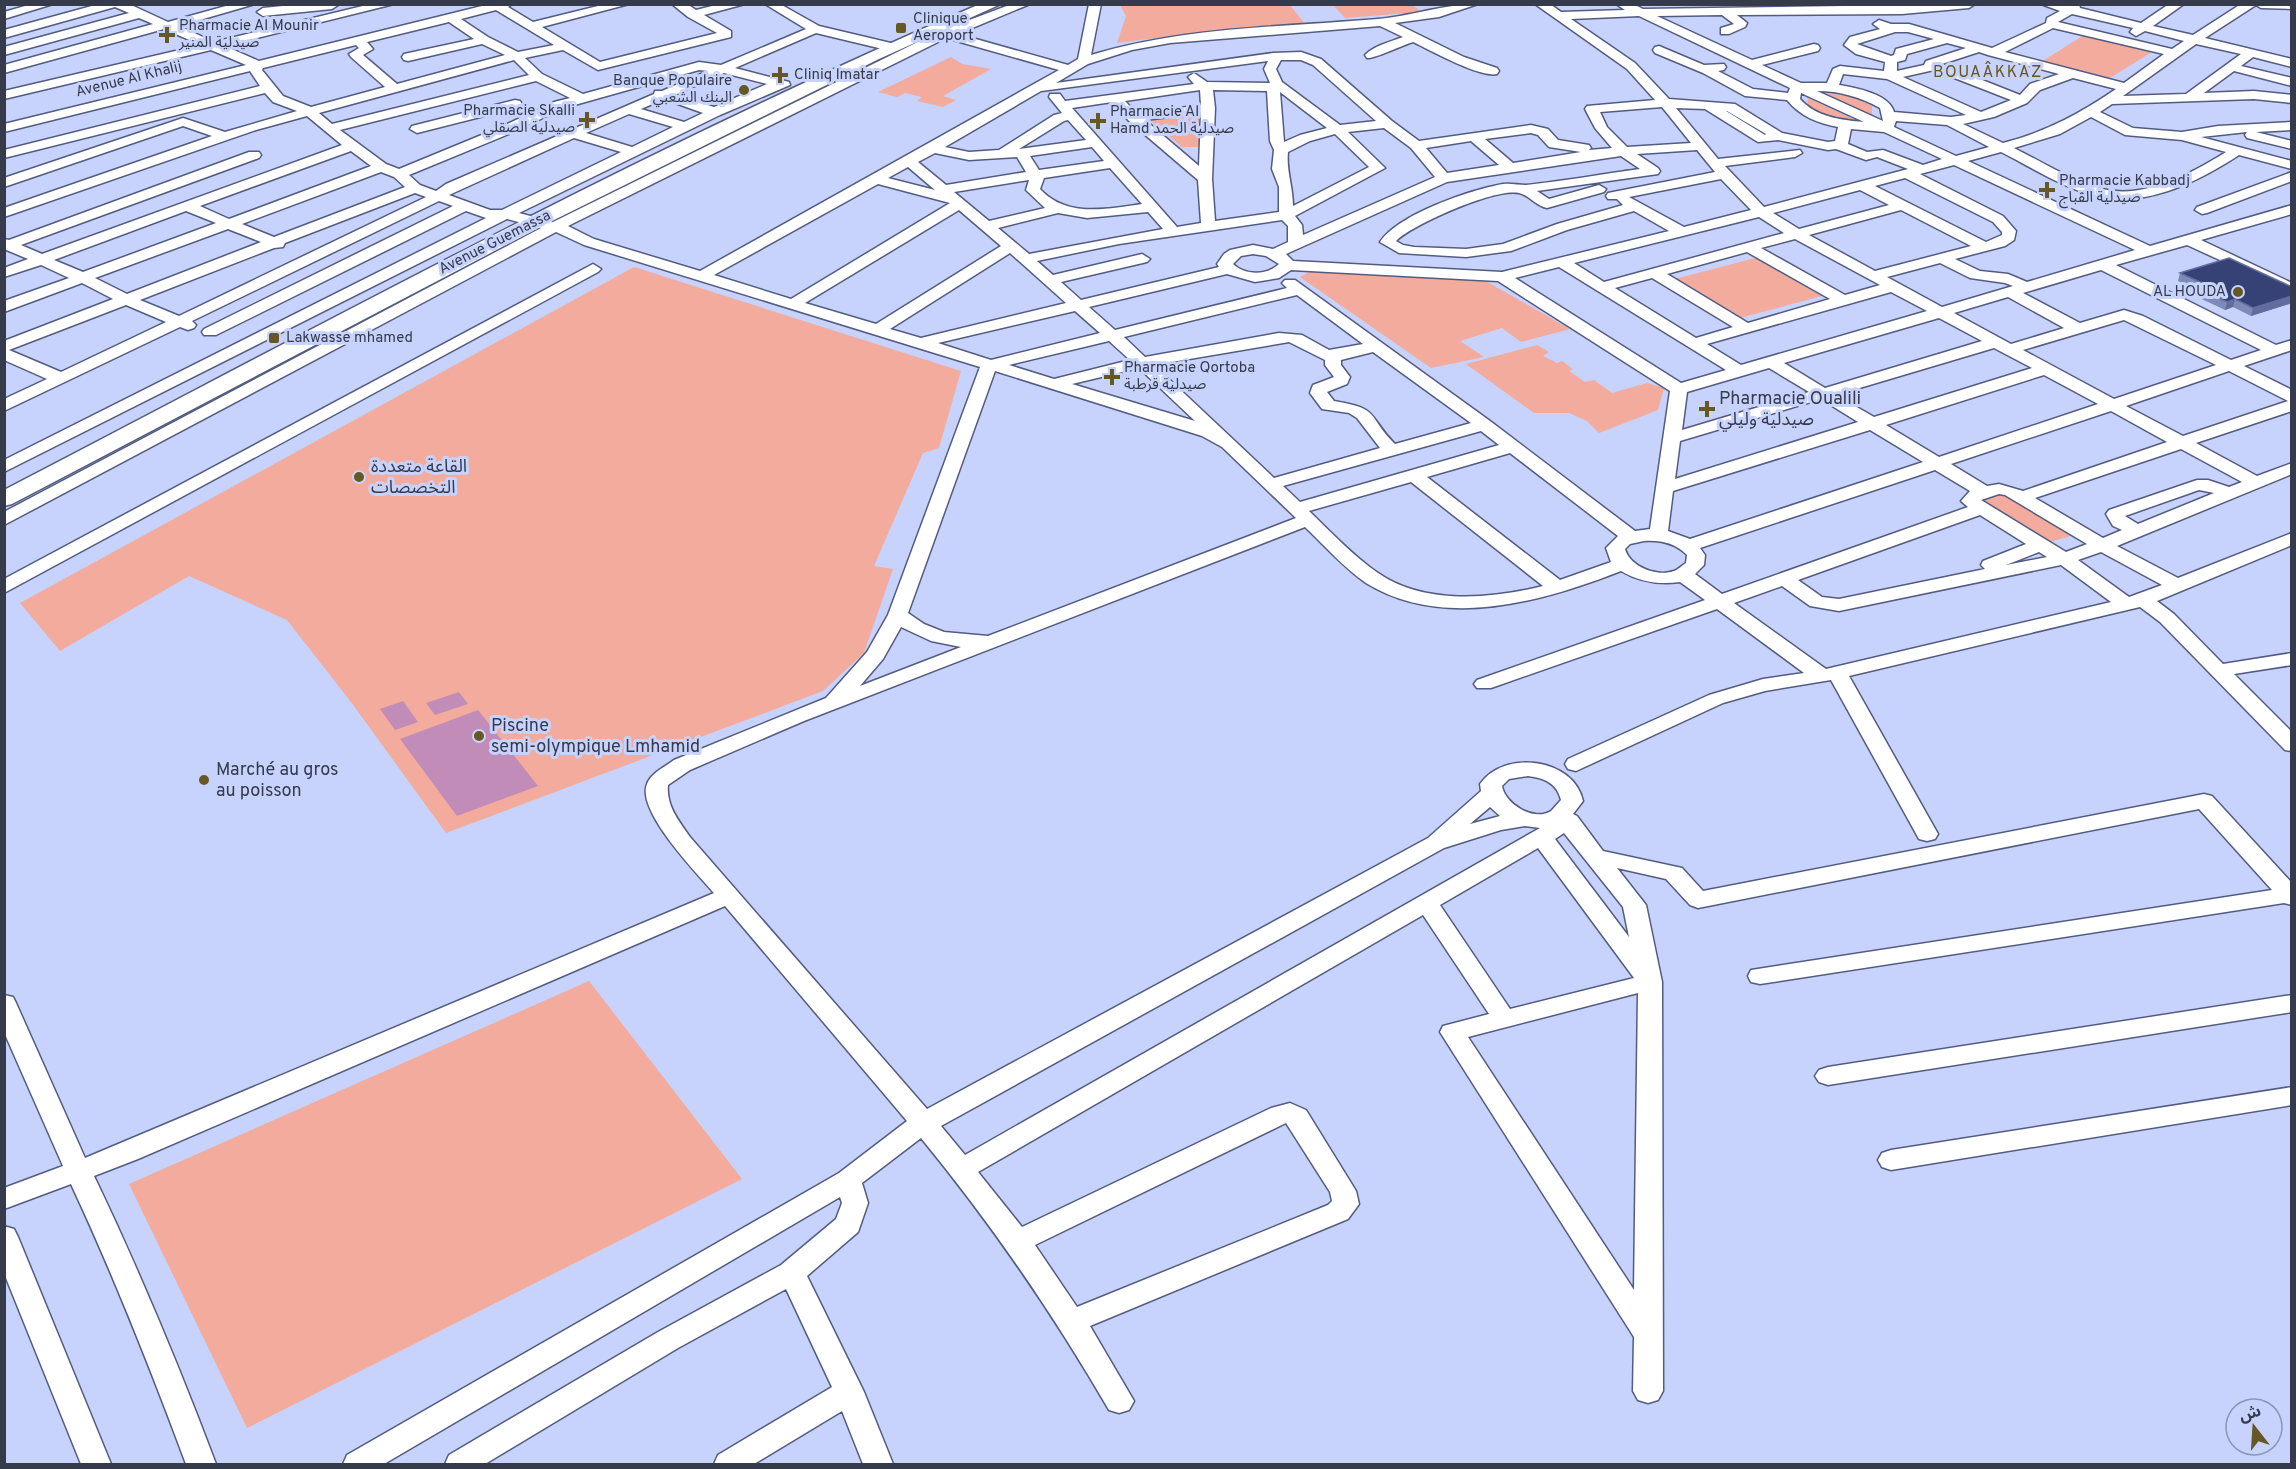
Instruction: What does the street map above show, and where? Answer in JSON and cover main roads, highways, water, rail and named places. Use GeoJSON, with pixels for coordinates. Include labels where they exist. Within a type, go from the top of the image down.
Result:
{"type":"FeatureCollection","features":[{"type":"Feature","properties":{"kind":"main road","name":"Avenue Guemassa"},"geometry":{"type":"LineString","coordinates":[[4,480],[256,346],[968,4]]}},
{"type":"Feature","properties":{"kind":"main road","name":"Avenue Guemassa"},"geometry":{"type":"LineString","coordinates":[[4,499],[513,222],[785,85],[883,45],[994,4]]}},
{"type":"Feature","properties":{"kind":"place","name":"Clinique Aeroport"},"geometry":{"type":"Point","coordinates":[901,28]}},
{"type":"Feature","properties":{"kind":"place","name":"Pharmacie Al Mounir صيدلية المنير"},"geometry":{"type":"Point","coordinates":[167,35]}},
{"type":"Feature","properties":{"kind":"place","name":"Cliniq lmatar"},"geometry":{"type":"Point","coordinates":[780,75]}},
{"type":"Feature","properties":{"kind":"place","name":"Banque Populaire البنك الشعبي"},"geometry":{"type":"Point","coordinates":[744,90]}},
{"type":"Feature","properties":{"kind":"place","name":"Pharmacie Skalli صيدلية الصقلي"},"geometry":{"type":"Point","coordinates":[587,120]}},
{"type":"Feature","properties":{"kind":"place","name":"Pharmacie Al Hamd صيدلية الحمد"},"geometry":{"type":"Point","coordinates":[1098,121]}},
{"type":"Feature","properties":{"kind":"place","name":"Pharmacie Kabbadj صيدلية القباج"},"geometry":{"type":"Point","coordinates":[2047,190]}},
{"type":"Feature","properties":{"kind":"place","name":"AL HOUDA"},"geometry":{"type":"Point","coordinates":[2238,292]}},
{"type":"Feature","properties":{"kind":"place","name":"Lakwasse mhamed"},"geometry":{"type":"Point","coordinates":[274,338]}},
{"type":"Feature","properties":{"kind":"place","name":"Pharmacie Qortoba صيدلية قرطبة"},"geometry":{"type":"Point","coordinates":[1112,377]}},
{"type":"Feature","properties":{"kind":"place","name":"Pharmacie Oualili صيدلية وليلي"},"geometry":{"type":"Point","coordinates":[1707,409]}},
{"type":"Feature","properties":{"kind":"place","name":"القاعة متعددة التخصصات"},"geometry":{"type":"Point","coordinates":[359,477]}},
{"type":"Feature","properties":{"kind":"place","name":"Piscine semi-olympique Lmhamid"},"geometry":{"type":"Point","coordinates":[479,736]}},
{"type":"Feature","properties":{"kind":"place","name":"Marché au gros au poisson"},"geometry":{"type":"Point","coordinates":[204,780]}},
{"type":"Feature","properties":{"kind":"district","name":"BOUAÂKKAZ"},"geometry":{"type":"Point","coordinates":[1988,73]}}]}
